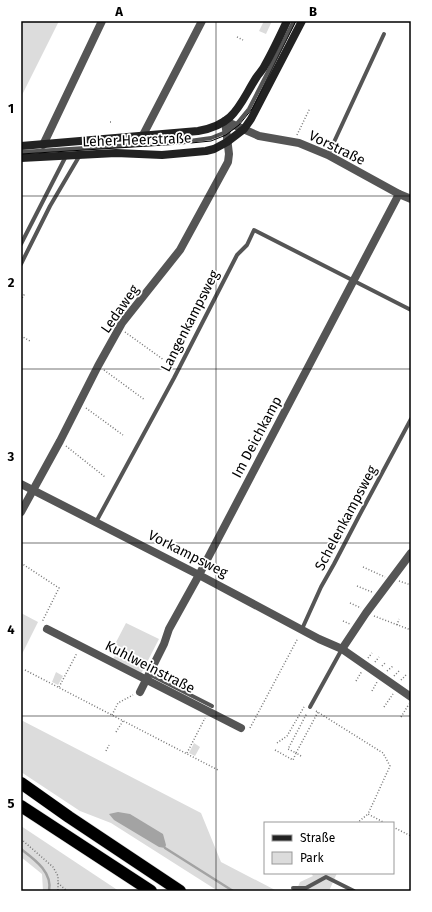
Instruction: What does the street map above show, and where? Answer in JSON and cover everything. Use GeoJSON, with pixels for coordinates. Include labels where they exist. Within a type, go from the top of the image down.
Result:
{"type":"FeatureCollection","features":[{"type":"Feature","properties":{"kind":"highway"},"geometry":{"type":"LineString","coordinates":[[21,783],[180,891]]}},
{"type":"Feature","properties":{"kind":"highway"},"geometry":{"type":"LineString","coordinates":[[21,806],[151,891]]}},
{"type":"Feature","properties":{"kind":"main road","name":"Leher Heerstraße"},"geometry":{"type":"LineString","coordinates":[[21,146],[208,129],[225,121],[241,104],[256,78],[265,66],[287,21]]}},
{"type":"Feature","properties":{"kind":"main road","name":"Leher Heerstraße"},"geometry":{"type":"LineString","coordinates":[[21,158],[116,153],[162,155],[214,149],[227,142],[244,129],[251,119],[302,21]]}},
{"type":"Feature","properties":{"kind":"street"},"geometry":{"type":"LineString","coordinates":[[43,145],[102,21]]}},
{"type":"Feature","properties":{"kind":"street"},"geometry":{"type":"LineString","coordinates":[[143,136],[202,21]]}},
{"type":"Feature","properties":{"kind":"street","name":"Vorstraße"},"geometry":{"type":"LineString","coordinates":[[225,121],[260,136],[294,142],[328,155],[399,194],[411,199]]}},
{"type":"Feature","properties":{"kind":"street","name":"Ledaweg"},"geometry":{"type":"LineString","coordinates":[[21,512],[119,328],[180,250],[228,162],[225,121]]}},
{"type":"Feature","properties":{"kind":"street","name":"Im Deichkamp"},"geometry":{"type":"LineString","coordinates":[[140,692],[164,644],[169,630],[399,194]]}},
{"type":"Feature","properties":{"kind":"street","name":"Vorkampsweg"},"geometry":{"type":"LineString","coordinates":[[21,484],[342,649],[411,697]]}},
{"type":"Feature","properties":{"kind":"street"},"geometry":{"type":"LineString","coordinates":[[342,649],[391,578],[411,553]]}},
{"type":"Feature","properties":{"kind":"street","name":"Kuhlweinstraße"},"geometry":{"type":"LineString","coordinates":[[47,629],[210,709],[240,728]]}},
{"type":"Feature","properties":{"kind":"lane"},"geometry":{"type":"LineString","coordinates":[[21,152],[182,142],[211,138],[226,132],[235,126],[249,108],[294,21]]}},
{"type":"Feature","properties":{"kind":"lane"},"geometry":{"type":"LineString","coordinates":[[328,155],[384,34]]}},
{"type":"Feature","properties":{"kind":"lane"},"geometry":{"type":"LineString","coordinates":[[21,264],[50,206],[80,155]]}},
{"type":"Feature","properties":{"kind":"lane"},"geometry":{"type":"LineString","coordinates":[[21,244],[66,156]]}},
{"type":"Feature","properties":{"kind":"lane","name":"Langenkampsweg"},"geometry":{"type":"LineString","coordinates":[[96,523],[170,385],[236,255],[247,245],[254,230],[354,280]]}},
{"type":"Feature","properties":{"kind":"lane"},"geometry":{"type":"LineString","coordinates":[[354,280],[411,310]]}},
{"type":"Feature","properties":{"kind":"lane","name":"Schelenkampsweg"},"geometry":{"type":"LineString","coordinates":[[302,629],[321,587],[411,419]]}},
{"type":"Feature","properties":{"kind":"lane"},"geometry":{"type":"LineString","coordinates":[[310,707],[342,649]]}},
{"type":"Feature","properties":{"kind":"lane"},"geometry":{"type":"LineString","coordinates":[[293,888],[306,888],[327,875],[354,891]]}},
{"type":"Feature","properties":{"kind":"path"},"geometry":{"type":"LineString","coordinates":[[237,37],[243,40]]}},
{"type":"Feature","properties":{"kind":"path"},"geometry":{"type":"LineString","coordinates":[[294,142],[310,108]]}},
{"type":"Feature","properties":{"kind":"path"},"geometry":{"type":"LineString","coordinates":[[21,293],[24,295],[21,300]]}},
{"type":"Feature","properties":{"kind":"path"},"geometry":{"type":"LineString","coordinates":[[119,328],[164,360]]}},
{"type":"Feature","properties":{"kind":"path"},"geometry":{"type":"LineString","coordinates":[[21,336],[30,341]]}},
{"type":"Feature","properties":{"kind":"path"},"geometry":{"type":"LineString","coordinates":[[98,366],[145,400]]}},
{"type":"Feature","properties":{"kind":"path"},"geometry":{"type":"LineString","coordinates":[[79,402],[123,435]]}},
{"type":"Feature","properties":{"kind":"path"},"geometry":{"type":"LineString","coordinates":[[60,441],[105,478]]}},
{"type":"Feature","properties":{"kind":"path"},"geometry":{"type":"LineString","coordinates":[[21,563],[59,588],[42,624],[46,626],[47,629]]}},
{"type":"Feature","properties":{"kind":"path"},"geometry":{"type":"LineString","coordinates":[[363,567],[411,585]]}},
{"type":"Feature","properties":{"kind":"path"},"geometry":{"type":"LineString","coordinates":[[357,586],[379,595]]}},
{"type":"Feature","properties":{"kind":"path"},"geometry":{"type":"LineString","coordinates":[[350,603],[367,612],[411,630]]}},
{"type":"Feature","properties":{"kind":"path"},"geometry":{"type":"LineString","coordinates":[[397,625],[398,619]]}},
{"type":"Feature","properties":{"kind":"path"},"geometry":{"type":"LineString","coordinates":[[240,728],[248,731],[302,629]]}},
{"type":"Feature","properties":{"kind":"path"},"geometry":{"type":"LineString","coordinates":[[59,687],[81,646]]}},
{"type":"Feature","properties":{"kind":"path"},"geometry":{"type":"LineString","coordinates":[[25,670],[218,770]]}},
{"type":"Feature","properties":{"kind":"path"},"geometry":{"type":"LineString","coordinates":[[384,707],[397,687]]}},
{"type":"Feature","properties":{"kind":"path"},"geometry":{"type":"LineString","coordinates":[[112,715],[118,703],[140,692]]}},
{"type":"Feature","properties":{"kind":"path"},"geometry":{"type":"LineString","coordinates":[[400,717],[411,700]]}},
{"type":"Feature","properties":{"kind":"path"},"geometry":{"type":"LineString","coordinates":[[301,756],[288,749],[310,707],[384,753],[390,766],[368,814],[357,822]]}},
{"type":"Feature","properties":{"kind":"path"},"geometry":{"type":"LineString","coordinates":[[186,754],[210,709]]}},
{"type":"Feature","properties":{"kind":"path"},"geometry":{"type":"LineString","coordinates":[[275,750],[293,760],[318,712]]}},
{"type":"Feature","properties":{"kind":"path"},"geometry":{"type":"LineString","coordinates":[[116,732],[123,721]]}},
{"type":"Feature","properties":{"kind":"path"},"geometry":{"type":"LineString","coordinates":[[106,751],[109,745]]}},
{"type":"Feature","properties":{"kind":"path"},"geometry":{"type":"LineString","coordinates":[[368,814],[383,822]]}},
{"type":"Feature","properties":{"kind":"path"},"geometry":{"type":"LineString","coordinates":[[394,828],[411,836]]}},
{"type":"Feature","properties":{"kind":"path"},"geometry":{"type":"LineString","coordinates":[[21,839],[52,867],[58,876],[58,891]]}},
{"type":"Feature","properties":{"kind":"path"},"geometry":{"type":"LineString","coordinates":[[58,883],[67,891]]}},
{"type":"Feature","properties":{"kind":"green space"},"geometry":{"type":"Polygon","coordinates":[[[21,21],[59,21],[21,97],[21,21]]]}},
{"type":"Feature","properties":{"kind":"green space"},"geometry":{"type":"Polygon","coordinates":[[[264,21],[272,21],[266,34],[259,31],[264,21]]]}},
{"type":"Feature","properties":{"kind":"green space"},"geometry":{"type":"Polygon","coordinates":[[[21,613],[38,622],[21,656],[21,613]]]}},
{"type":"Feature","properties":{"kind":"green space"},"geometry":{"type":"Polygon","coordinates":[[[126,623],[159,639],[141,674],[113,659],[118,651],[113,648],[126,623]]]}},
{"type":"Feature","properties":{"kind":"green space"},"geometry":{"type":"Polygon","coordinates":[[[56,672],[63,676],[58,685],[52,682],[56,672]]]}},
{"type":"Feature","properties":{"kind":"green space"},"geometry":{"type":"Polygon","coordinates":[[[21,720],[201,813],[221,862],[277,891],[218,891],[111,823],[80,811],[21,772],[21,720]]]}},
{"type":"Feature","properties":{"kind":"green space"},"geometry":{"type":"Polygon","coordinates":[[[194,743],[200,747],[195,756],[189,753],[194,743]]]}},
{"type":"Feature","properties":{"kind":"green space"},"geometry":{"type":"Polygon","coordinates":[[[21,826],[119,891],[43,891],[42,874],[21,857],[21,826]]]}},
{"type":"Feature","properties":{"kind":"green space"},"geometry":{"type":"Polygon","coordinates":[[[312,874],[337,874],[329,891],[296,891],[300,882],[313,876],[312,874]]]}},
{"type":"Feature","properties":{"kind":"shaded area"},"geometry":{"type":"Polygon","coordinates":[[[118,812],[130,814],[163,834],[166,845],[165,848],[159,847],[114,820],[109,814],[118,812]]]}},
{"type":"Feature","properties":{"kind":"waterway"},"geometry":{"type":"LineString","coordinates":[[165,848],[233,891]]}},
{"type":"Feature","properties":{"kind":"waterway"},"geometry":{"type":"LineString","coordinates":[[21,849],[37,862],[45,872],[48,878],[49,891]]}},
{"type":"Feature","properties":{"kind":"tram line"},"geometry":{"type":"LineString","coordinates":[[21,154],[181,144],[211,141],[226,135],[239,125],[252,109],[296,21]]}}]}
